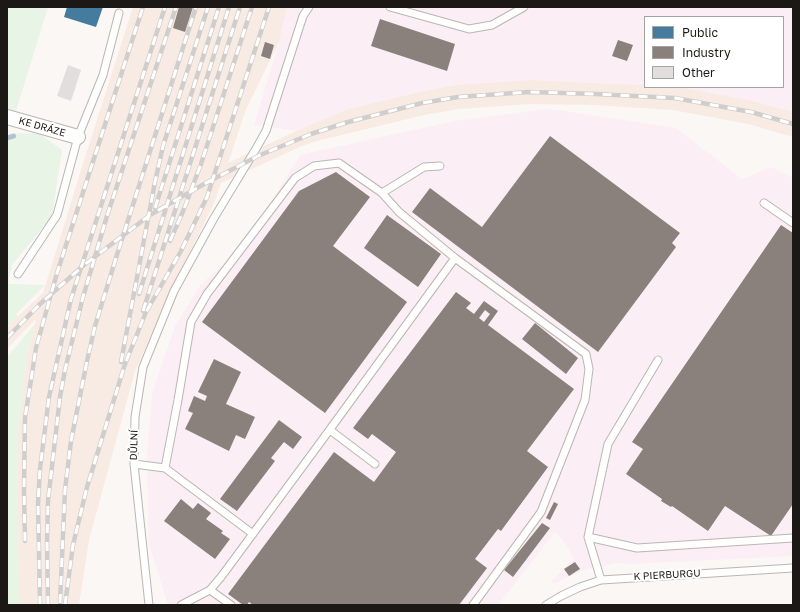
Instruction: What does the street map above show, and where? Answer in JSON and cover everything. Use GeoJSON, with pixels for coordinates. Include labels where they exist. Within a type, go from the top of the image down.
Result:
{"type":"FeatureCollection","features":[{"type":"Feature","properties":{"kind":"street","name":"KE DRÁZE"},"geometry":{"type":"LineString","coordinates":[[7,117],[78,137]]}},
{"type":"Feature","properties":{"kind":"lane","name":"DŮLNÍ"},"geometry":{"type":"LineString","coordinates":[[148,605],[134,464],[135,417],[143,367],[174,292],[214,218],[266,131],[303,16],[309,7]]}},
{"type":"Feature","properties":{"kind":"lane"},"geometry":{"type":"LineString","coordinates":[[390,7],[469,29],[492,25],[524,7]]}},
{"type":"Feature","properties":{"kind":"lane"},"geometry":{"type":"LineString","coordinates":[[18,274],[57,215],[78,137],[103,75],[119,13]]}},
{"type":"Feature","properties":{"kind":"lane"},"geometry":{"type":"LineString","coordinates":[[165,468],[191,322],[207,294],[295,178],[314,166],[339,163],[382,193],[399,212],[455,258],[586,354],[589,369],[585,400],[540,512],[473,605]]}},
{"type":"Feature","properties":{"kind":"lane"},"geometry":{"type":"LineString","coordinates":[[382,193],[424,167],[440,166]]}},
{"type":"Feature","properties":{"kind":"lane"},"geometry":{"type":"LineString","coordinates":[[764,203],[793,222]]}},
{"type":"Feature","properties":{"kind":"lane"},"geometry":{"type":"LineString","coordinates":[[182,605],[210,590],[330,430],[455,258]]}},
{"type":"Feature","properties":{"kind":"lane"},"geometry":{"type":"LineString","coordinates":[[601,580],[588,537],[608,444],[658,360]]}},
{"type":"Feature","properties":{"kind":"lane"},"geometry":{"type":"LineString","coordinates":[[330,430],[375,464]]}},
{"type":"Feature","properties":{"kind":"lane"},"geometry":{"type":"LineString","coordinates":[[134,464],[165,468],[253,534]]}},
{"type":"Feature","properties":{"kind":"lane"},"geometry":{"type":"LineString","coordinates":[[588,537],[637,548],[793,538]]}},
{"type":"Feature","properties":{"kind":"lane","name":"K PIERBURGU"},"geometry":{"type":"LineString","coordinates":[[546,605],[580,587],[601,580],[793,568]]}},
{"type":"Feature","properties":{"kind":"lane"},"geometry":{"type":"LineString","coordinates":[[210,590],[231,605]]}},
{"type":"Feature","properties":{"kind":"shaded area"},"geometry":{"type":"Polygon","coordinates":[[[133,7],[287,7],[279,42],[246,109],[228,163],[345,110],[419,92],[456,85],[529,80],[644,85],[644,88],[685,88],[753,101],[793,112],[793,137],[748,124],[673,110],[594,105],[529,104],[459,109],[424,115],[317,141],[302,146],[221,183],[215,201],[174,284],[135,371],[89,540],[79,605],[19,605],[17,440],[27,354],[36,319],[7,349],[7,328],[43,293],[133,7]]]}},
{"type":"Feature","properties":{"kind":"shaded area"},"geometry":{"type":"Polygon","coordinates":[[[287,7],[793,7],[793,112],[753,101],[685,88],[784,88],[784,16],[644,16],[644,85],[529,80],[456,85],[419,92],[345,110],[296,131],[254,125],[279,42],[287,7]]]}},
{"type":"Feature","properties":{"kind":"shaded area"},"geometry":{"type":"Polygon","coordinates":[[[550,109],[676,128],[742,179],[771,167],[793,178],[793,556],[630,564],[616,563],[584,570],[553,584],[552,581],[574,558],[562,539],[555,532],[498,605],[168,605],[149,544],[147,457],[152,394],[175,326],[201,284],[237,253],[270,204],[300,155],[454,121],[550,109]]]}},
{"type":"Feature","properties":{"kind":"green space"},"geometry":{"type":"Polygon","coordinates":[[[7,7],[48,7],[16,111],[7,109],[7,7]]]}},
{"type":"Feature","properties":{"kind":"green space"},"geometry":{"type":"Polygon","coordinates":[[[11,133],[40,134],[62,150],[52,216],[12,265],[8,284],[45,285],[16,314],[18,316],[7,328],[7,135],[11,133]]]}},
{"type":"Feature","properties":{"kind":"green space"},"geometry":{"type":"Polygon","coordinates":[[[35,324],[27,354],[17,440],[19,605],[7,605],[7,357],[35,324]]]}},
{"type":"Feature","properties":{"kind":"building: Public"},"geometry":{"type":"Polygon","coordinates":[[[67,7],[103,7],[96,27],[64,17],[67,7]]]}},
{"type":"Feature","properties":{"kind":"building: Industry"},"geometry":{"type":"Polygon","coordinates":[[[179,7],[193,7],[185,32],[173,28],[179,7]]]}},
{"type":"Feature","properties":{"kind":"building: Industry"},"geometry":{"type":"Polygon","coordinates":[[[380,19],[455,44],[447,71],[371,46],[380,19]]]}},
{"type":"Feature","properties":{"kind":"building: Industry"},"geometry":{"type":"Polygon","coordinates":[[[618,40],[633,45],[627,61],[612,56],[618,40]]]}},
{"type":"Feature","properties":{"kind":"building: Industry"},"geometry":{"type":"Polygon","coordinates":[[[265,42],[274,45],[270,59],[261,56],[265,42]]]}},
{"type":"Feature","properties":{"kind":"building: Industry"},"geometry":{"type":"Polygon","coordinates":[[[550,136],[680,233],[672,243],[676,247],[598,352],[412,212],[430,188],[482,227],[550,136]]]}},
{"type":"Feature","properties":{"kind":"building: Industry"},"geometry":{"type":"Polygon","coordinates":[[[336,172],[370,197],[333,246],[407,302],[325,413],[202,322],[299,191],[336,172]]]}},
{"type":"Feature","properties":{"kind":"building: Industry"},"geometry":{"type":"Polygon","coordinates":[[[387,215],[441,254],[418,287],[364,248],[387,215]]]}},
{"type":"Feature","properties":{"kind":"building: Industry"},"geometry":{"type":"Polygon","coordinates":[[[781,225],[793,233],[793,504],[771,536],[725,506],[708,531],[672,506],[671,507],[661,501],[662,499],[626,474],[643,449],[632,442],[781,225]]]}},
{"type":"Feature","properties":{"kind":"building: Industry"},"geometry":{"type":"Polygon","coordinates":[[[456,292],[471,303],[466,308],[474,314],[484,301],[498,311],[488,325],[574,389],[527,451],[548,467],[501,531],[498,529],[475,559],[487,568],[459,605],[253,605],[249,602],[247,605],[243,605],[228,594],[334,452],[374,482],[396,452],[372,434],[368,439],[353,428],[456,292]],[[485,310],[479,318],[484,322],[490,314],[485,310]]]}},
{"type":"Feature","properties":{"kind":"building: Industry"},"geometry":{"type":"Polygon","coordinates":[[[535,323],[578,358],[566,374],[522,339],[535,323]]]}},
{"type":"Feature","properties":{"kind":"building: Industry"},"geometry":{"type":"Polygon","coordinates":[[[214,359],[241,372],[226,404],[255,417],[245,439],[236,435],[229,451],[185,429],[193,413],[188,411],[194,396],[205,401],[207,396],[198,392],[214,359]]]}},
{"type":"Feature","properties":{"kind":"building: Industry"},"geometry":{"type":"Polygon","coordinates":[[[279,420],[302,437],[293,449],[284,442],[271,458],[275,461],[237,511],[220,499],[279,420]]]}},
{"type":"Feature","properties":{"kind":"building: Industry"},"geometry":{"type":"Polygon","coordinates":[[[181,499],[193,509],[198,503],[211,513],[206,519],[223,531],[221,533],[230,539],[215,559],[164,521],[181,499]]]}},
{"type":"Feature","properties":{"kind":"building: Industry"},"geometry":{"type":"Polygon","coordinates":[[[554,502],[558,504],[550,520],[546,518],[554,502]]]}},
{"type":"Feature","properties":{"kind":"building: Industry"},"geometry":{"type":"Polygon","coordinates":[[[542,523],[550,528],[513,577],[504,570],[542,523]]]}},
{"type":"Feature","properties":{"kind":"building: Industry"},"geometry":{"type":"Polygon","coordinates":[[[575,562],[580,569],[569,576],[564,569],[575,562]]]}},
{"type":"Feature","properties":{"kind":"building: Other"},"geometry":{"type":"Polygon","coordinates":[[[68,65],[81,70],[71,101],[57,96],[68,65]]]}},
{"type":"Feature","properties":{"kind":"waterway"},"geometry":{"type":"LineString","coordinates":[[7,138],[14,136]]}},
{"type":"Feature","properties":{"kind":"railway"},"geometry":{"type":"LineString","coordinates":[[25,541],[25,418],[36,348],[57,273],[143,7]]}},
{"type":"Feature","properties":{"kind":"railway"},"geometry":{"type":"LineString","coordinates":[[40,605],[38,503],[40,469],[49,397],[71,299],[165,7]]}},
{"type":"Feature","properties":{"kind":"railway"},"geometry":{"type":"LineString","coordinates":[[48,605],[48,501],[60,397],[65,370],[83,297],[107,216],[176,7]]}},
{"type":"Feature","properties":{"kind":"railway"},"geometry":{"type":"LineString","coordinates":[[60,603],[65,490],[71,441],[87,361],[95,326],[196,7]]}},
{"type":"Feature","properties":{"kind":"railway"},"geometry":{"type":"LineString","coordinates":[[121,362],[163,146],[208,7]]}},
{"type":"Feature","properties":{"kind":"railway"},"geometry":{"type":"LineString","coordinates":[[155,208],[219,7]]}},
{"type":"Feature","properties":{"kind":"railway"},"geometry":{"type":"LineString","coordinates":[[139,294],[229,7]]}},
{"type":"Feature","properties":{"kind":"railway"},"geometry":{"type":"LineString","coordinates":[[143,311],[240,7]]}},
{"type":"Feature","properties":{"kind":"railway"},"geometry":{"type":"LineString","coordinates":[[170,241],[201,164],[252,7]]}},
{"type":"Feature","properties":{"kind":"railway"},"geometry":{"type":"LineString","coordinates":[[65,605],[73,545],[87,487],[125,364],[146,312],[181,251],[207,197],[269,7]]}},
{"type":"Feature","properties":{"kind":"railway"},"geometry":{"type":"LineString","coordinates":[[7,338],[40,304],[84,265],[150,215],[204,184],[258,156],[311,134],[348,122],[422,103],[458,97],[529,92],[675,98],[751,112],[793,124]]}}]}
